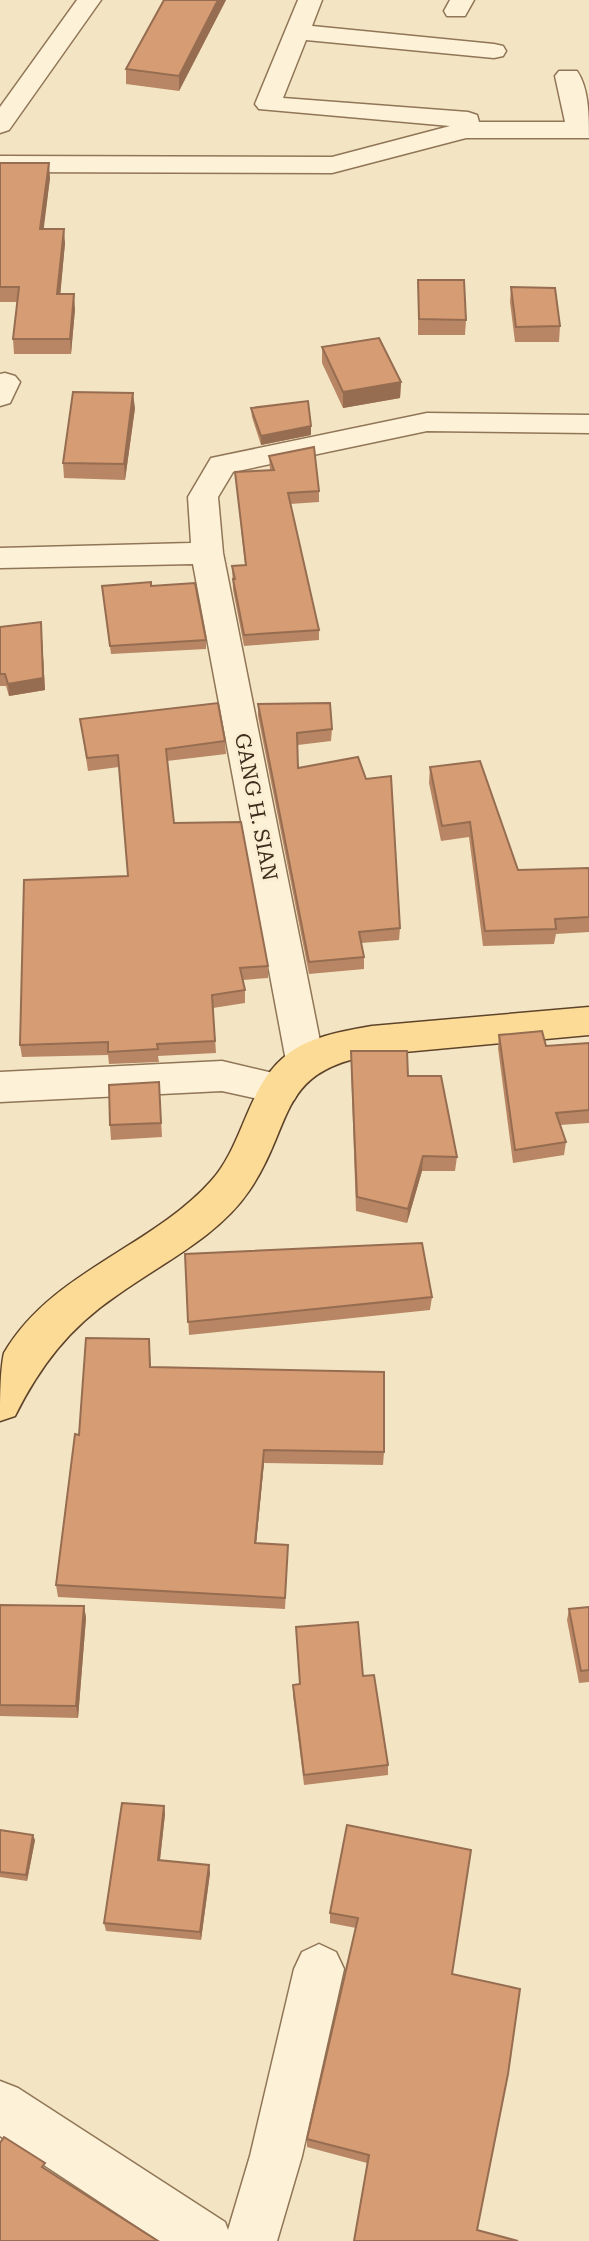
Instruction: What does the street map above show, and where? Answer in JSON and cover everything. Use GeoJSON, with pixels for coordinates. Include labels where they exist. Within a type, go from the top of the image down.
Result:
{"type":"FeatureCollection","features":[{"type":"Feature","properties":{"kind":"main road"},"geometry":{"type":"LineString","coordinates":[[0,1403],[11,1375],[42,1333],[76,1299],[202,1214],[227,1192],[247,1162],[293,1075],[350,1045],[589,1021]]}},
{"type":"Feature","properties":{"kind":"street"},"geometry":{"type":"LineString","coordinates":[[0,125],[89,0]]}},
{"type":"Feature","properties":{"kind":"street"},"geometry":{"type":"LineString","coordinates":[[310,0],[264,115],[585,125]]}},
{"type":"Feature","properties":{"kind":"street"},"geometry":{"type":"LineString","coordinates":[[297,32],[494,51]]}},
{"type":"Feature","properties":{"kind":"street"},"geometry":{"type":"LineString","coordinates":[[569,76],[585,125]]}},
{"type":"Feature","properties":{"kind":"street"},"geometry":{"type":"LineString","coordinates":[[0,164],[332,165],[466,130],[585,125]]}},
{"type":"Feature","properties":{"kind":"street","name":"GANG H. SIAN"},"geometry":{"type":"LineString","coordinates":[[293,1075],[207,553],[203,497],[222,466],[426,422],[589,424]]}},
{"type":"Feature","properties":{"kind":"street"},"geometry":{"type":"LineString","coordinates":[[0,558],[207,553]]}},
{"type":"Feature","properties":{"kind":"street"},"geometry":{"type":"LineString","coordinates":[[0,1087],[293,1075]]}},
{"type":"Feature","properties":{"kind":"street"},"geometry":{"type":"LineString","coordinates":[[251,2241],[279,2144],[318,1969]]}},
{"type":"Feature","properties":{"kind":"street"},"geometry":{"type":"LineString","coordinates":[[0,2106],[206,2241]]}},
{"type":"Feature","properties":{"kind":"building"},"geometry":{"type":"Polygon","coordinates":[[[164,0],[218,0],[179,76],[126,69],[164,0]]]}},
{"type":"Feature","properties":{"kind":"building"},"geometry":{"type":"Polygon","coordinates":[[[0,163],[49,163],[40,229],[64,229],[57,294],[74,294],[70,339],[13,339],[19,287],[0,287],[0,163]]]}},
{"type":"Feature","properties":{"kind":"building"},"geometry":{"type":"Polygon","coordinates":[[[418,280],[464,280],[466,320],[419,319],[418,280]]]}},
{"type":"Feature","properties":{"kind":"building"},"geometry":{"type":"Polygon","coordinates":[[[511,287],[555,288],[560,326],[516,327],[511,287]]]}},
{"type":"Feature","properties":{"kind":"building"},"geometry":{"type":"Polygon","coordinates":[[[379,338],[401,382],[343,392],[322,347],[379,338]]]}},
{"type":"Feature","properties":{"kind":"building"},"geometry":{"type":"Polygon","coordinates":[[[73,392],[133,393],[124,464],[63,463],[73,392]]]}},
{"type":"Feature","properties":{"kind":"building"},"geometry":{"type":"Polygon","coordinates":[[[308,401],[311,426],[261,436],[251,408],[308,401]]]}},
{"type":"Feature","properties":{"kind":"building"},"geometry":{"type":"Polygon","coordinates":[[[314,447],[319,491],[288,493],[319,630],[244,635],[232,566],[246,565],[235,472],[274,470],[269,456],[314,447]]]}},
{"type":"Feature","properties":{"kind":"building"},"geometry":{"type":"Polygon","coordinates":[[[151,582],[151,586],[195,583],[206,640],[110,646],[102,586],[151,582]]]}},
{"type":"Feature","properties":{"kind":"building"},"geometry":{"type":"Polygon","coordinates":[[[41,622],[43,678],[8,684],[5,674],[0,674],[0,627],[41,622]]]}},
{"type":"Feature","properties":{"kind":"building"},"geometry":{"type":"Polygon","coordinates":[[[218,703],[225,741],[166,749],[174,823],[241,822],[268,966],[240,968],[245,990],[212,995],[215,1041],[157,1044],[158,1049],[108,1052],[108,1042],[20,1045],[24,880],[128,876],[118,755],[87,758],[80,719],[218,703]]]}},
{"type":"Feature","properties":{"kind":"building"},"geometry":{"type":"Polygon","coordinates":[[[330,703],[332,729],[297,733],[298,768],[358,757],[366,779],[391,776],[400,928],[359,932],[364,957],[309,962],[258,704],[330,703]]]}},
{"type":"Feature","properties":{"kind":"building"},"geometry":{"type":"Polygon","coordinates":[[[480,761],[518,870],[589,868],[589,917],[555,919],[556,929],[485,931],[470,822],[442,826],[430,767],[480,761]]]}},
{"type":"Feature","properties":{"kind":"building"},"geometry":{"type":"Polygon","coordinates":[[[542,1031],[546,1046],[589,1043],[589,1110],[556,1113],[566,1142],[515,1150],[499,1035],[542,1031]]]}},
{"type":"Feature","properties":{"kind":"building"},"geometry":{"type":"Polygon","coordinates":[[[351,1051],[407,1051],[408,1076],[441,1076],[457,1157],[423,1156],[408,1209],[357,1197],[351,1051]]]}},
{"type":"Feature","properties":{"kind":"building"},"geometry":{"type":"Polygon","coordinates":[[[159,1082],[161,1123],[110,1125],[109,1085],[159,1082]]]}},
{"type":"Feature","properties":{"kind":"building"},"geometry":{"type":"Polygon","coordinates":[[[422,1243],[432,1297],[188,1322],[185,1254],[422,1243]]]}},
{"type":"Feature","properties":{"kind":"building"},"geometry":{"type":"Polygon","coordinates":[[[86,1338],[149,1339],[150,1367],[384,1372],[384,1452],[264,1450],[255,1543],[288,1545],[285,1598],[56,1585],[75,1434],[79,1435],[86,1338]]]}},
{"type":"Feature","properties":{"kind":"building"},"geometry":{"type":"Polygon","coordinates":[[[0,1605],[84,1606],[76,1706],[0,1705],[0,1605]]]}},
{"type":"Feature","properties":{"kind":"building"},"geometry":{"type":"Polygon","coordinates":[[[589,1607],[589,1670],[581,1671],[569,1609],[589,1607]]]}},
{"type":"Feature","properties":{"kind":"building"},"geometry":{"type":"Polygon","coordinates":[[[358,1622],[363,1676],[374,1675],[388,1765],[304,1775],[293,1685],[300,1684],[296,1627],[358,1622]]]}},
{"type":"Feature","properties":{"kind":"building"},"geometry":{"type":"Polygon","coordinates":[[[122,1803],[164,1806],[158,1860],[209,1865],[200,1932],[104,1923],[122,1803]]]}},
{"type":"Feature","properties":{"kind":"building"},"geometry":{"type":"Polygon","coordinates":[[[347,1825],[471,1850],[452,1974],[520,1989],[508,2074],[477,2230],[518,2241],[354,2241],[369,2155],[307,2139],[358,1918],[330,1913],[347,1825]]]}},
{"type":"Feature","properties":{"kind":"building"},"geometry":{"type":"Polygon","coordinates":[[[0,1830],[33,1835],[26,1875],[0,1872],[0,1830]]]}},
{"type":"Feature","properties":{"kind":"building"},"geometry":{"type":"Polygon","coordinates":[[[4,2137],[45,2163],[42,2167],[158,2241],[0,2241],[0,2143],[4,2137]]]}}]}
